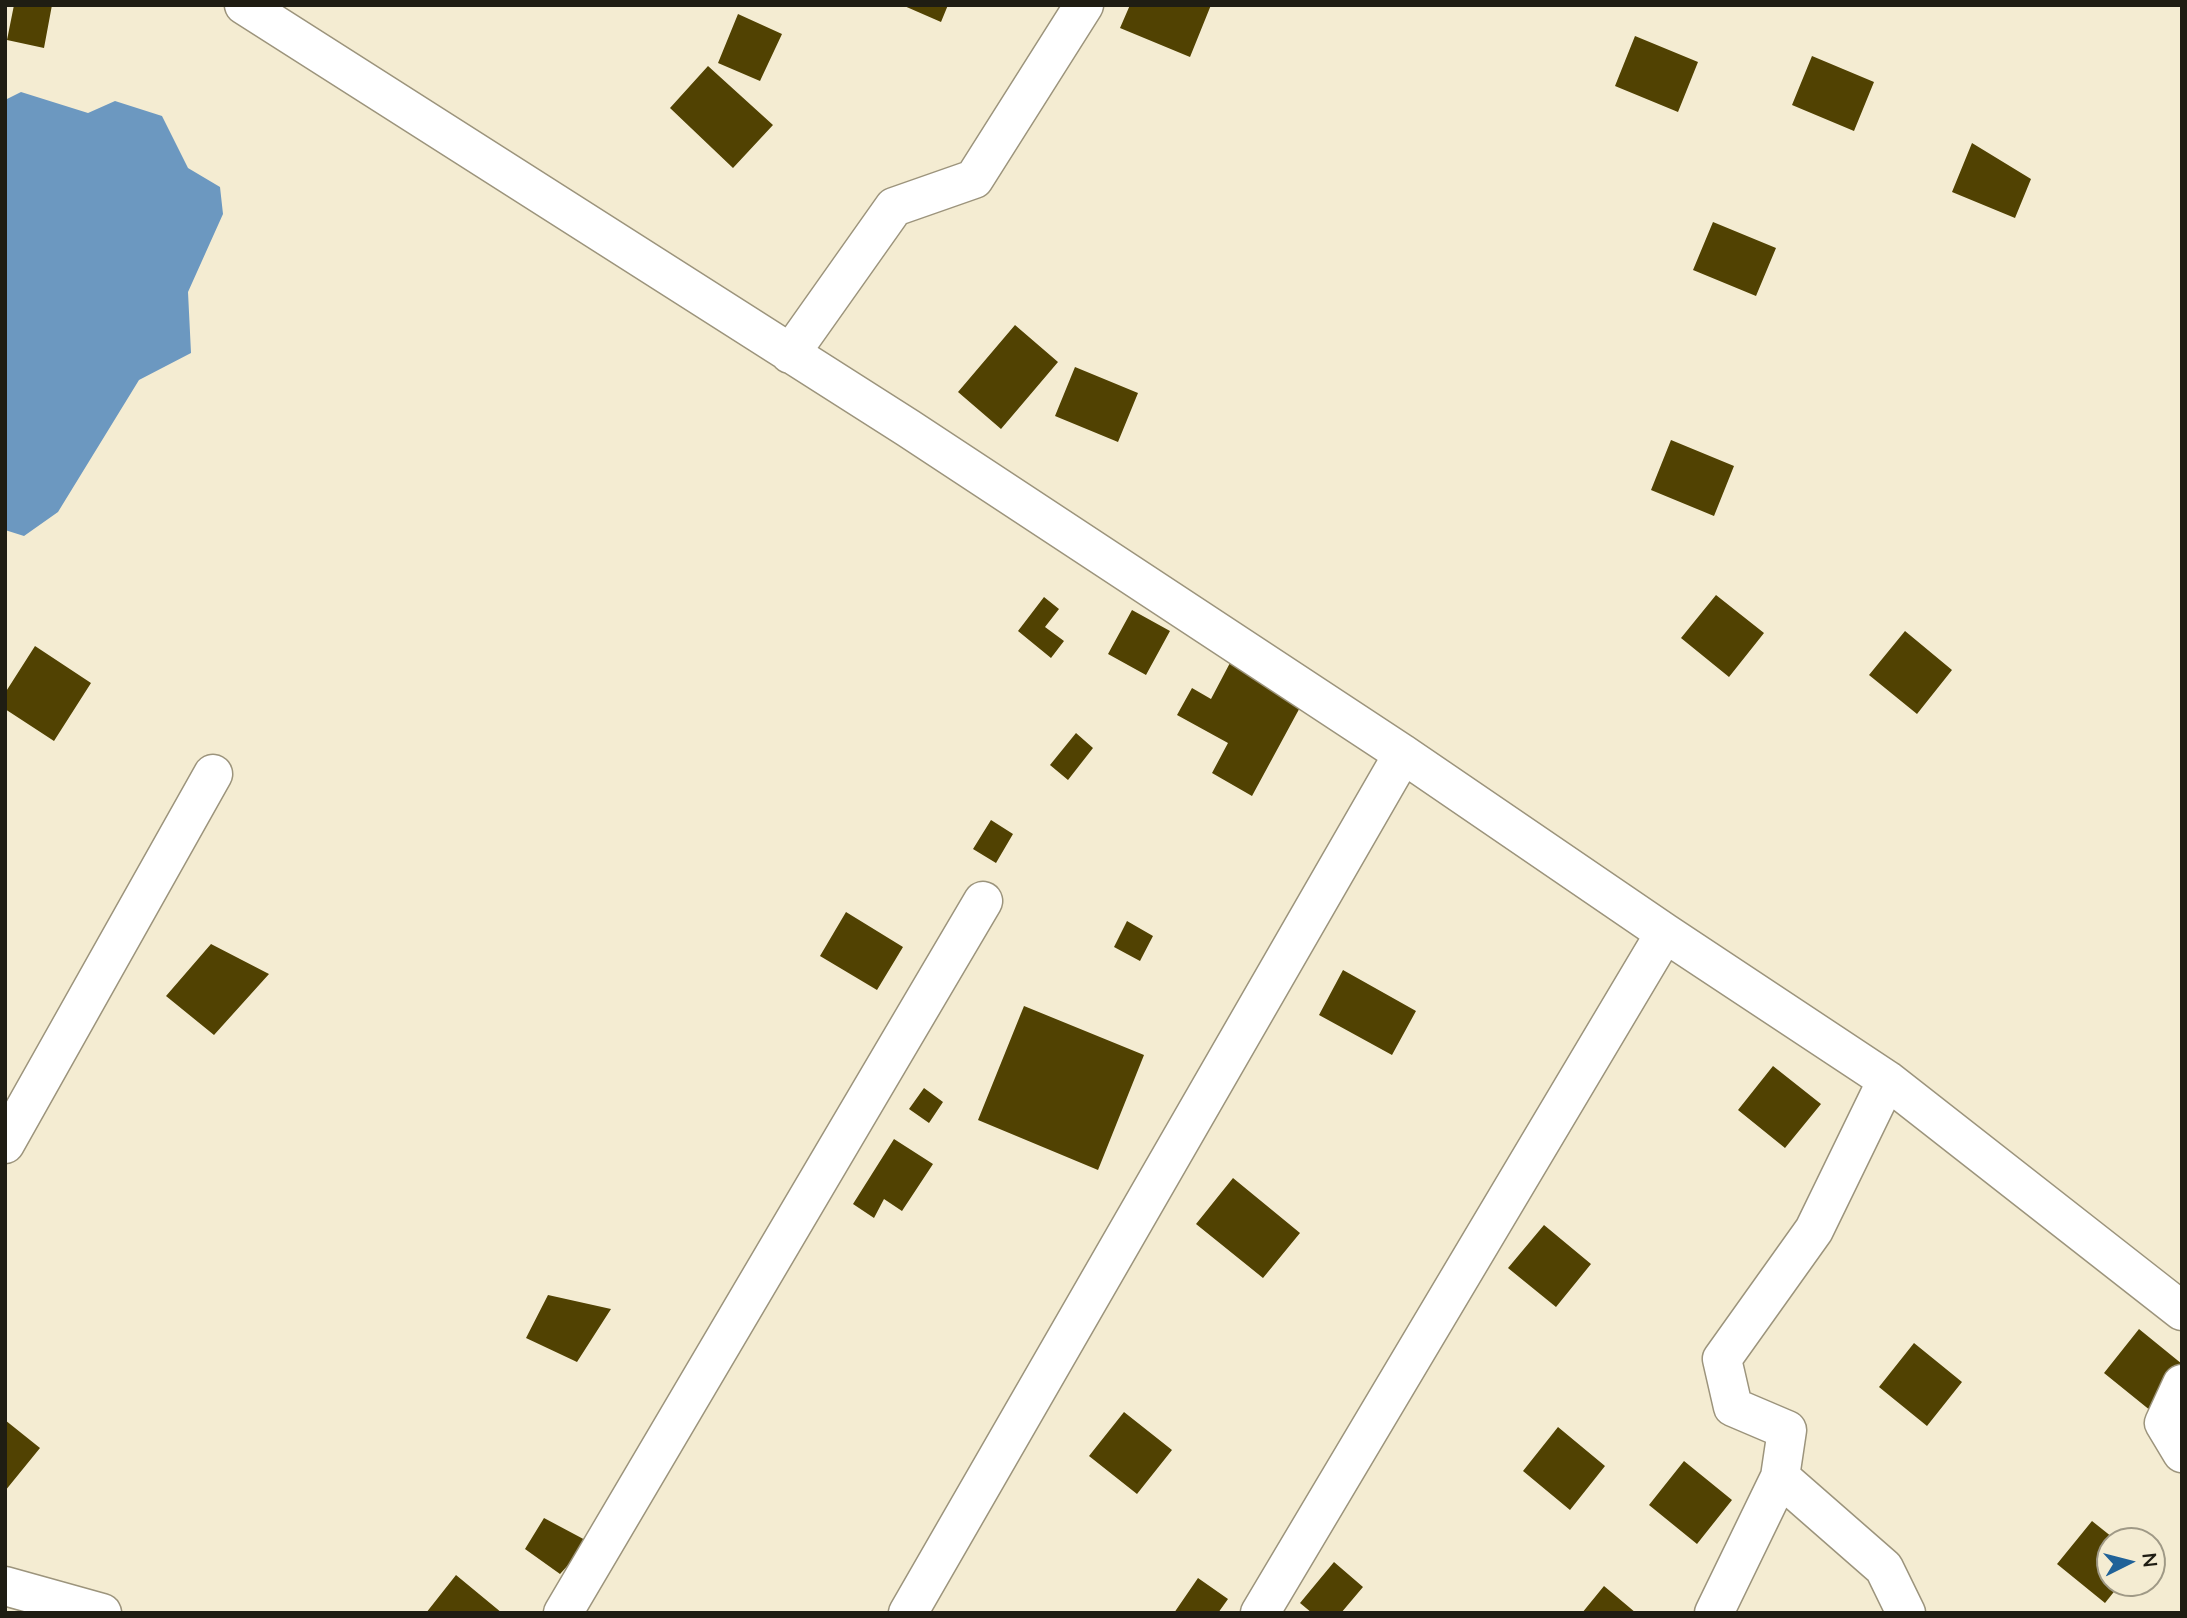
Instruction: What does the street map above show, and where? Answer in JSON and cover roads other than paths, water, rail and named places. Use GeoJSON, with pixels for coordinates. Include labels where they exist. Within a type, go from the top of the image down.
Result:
{"type":"FeatureCollection","features":[{"type":"Feature","properties":{"kind":"street"},"geometry":{"type":"LineString","coordinates":[[244,5],[931,443],[1404,754],[1665,933],[1887,1080],[2177,1294]]}},
{"type":"Feature","properties":{"kind":"street"},"geometry":{"type":"LineString","coordinates":[[790,354],[894,207],[974,179],[1084,5]]}},
{"type":"Feature","properties":{"kind":"street"},"geometry":{"type":"LineString","coordinates":[[908,1613],[1404,754]]}},
{"type":"Feature","properties":{"kind":"street"},"geometry":{"type":"LineString","coordinates":[[5,1144],[213,774]]}},
{"type":"Feature","properties":{"kind":"street"},"geometry":{"type":"LineString","coordinates":[[563,1613],[983,901]]}},
{"type":"Feature","properties":{"kind":"street"},"geometry":{"type":"LineString","coordinates":[[1260,1613],[1665,933]]}},
{"type":"Feature","properties":{"kind":"street"},"geometry":{"type":"LineString","coordinates":[[1714,1613],[1780,1478],[1787,1430],[1733,1407],[1722,1359],[1814,1230],[1887,1080]]}},
{"type":"Feature","properties":{"kind":"street"},"geometry":{"type":"LineString","coordinates":[[2182,1384],[2164,1423],[2182,1453]]}},
{"type":"Feature","properties":{"kind":"street"},"geometry":{"type":"LineString","coordinates":[[1780,1478],[1885,1568],[1906,1613]]}},
{"type":"Feature","properties":{"kind":"street"},"geometry":{"type":"LineString","coordinates":[[5,1586],[102,1613]]}},
{"type":"Feature","properties":{"kind":"water"},"geometry":{"type":"Polygon","coordinates":[[[21,92],[88,113],[115,101],[162,116],[188,168],[220,187],[223,214],[188,292],[191,353],[139,380],[58,512],[24,536],[5,530],[5,100],[21,92]]]}}]}
